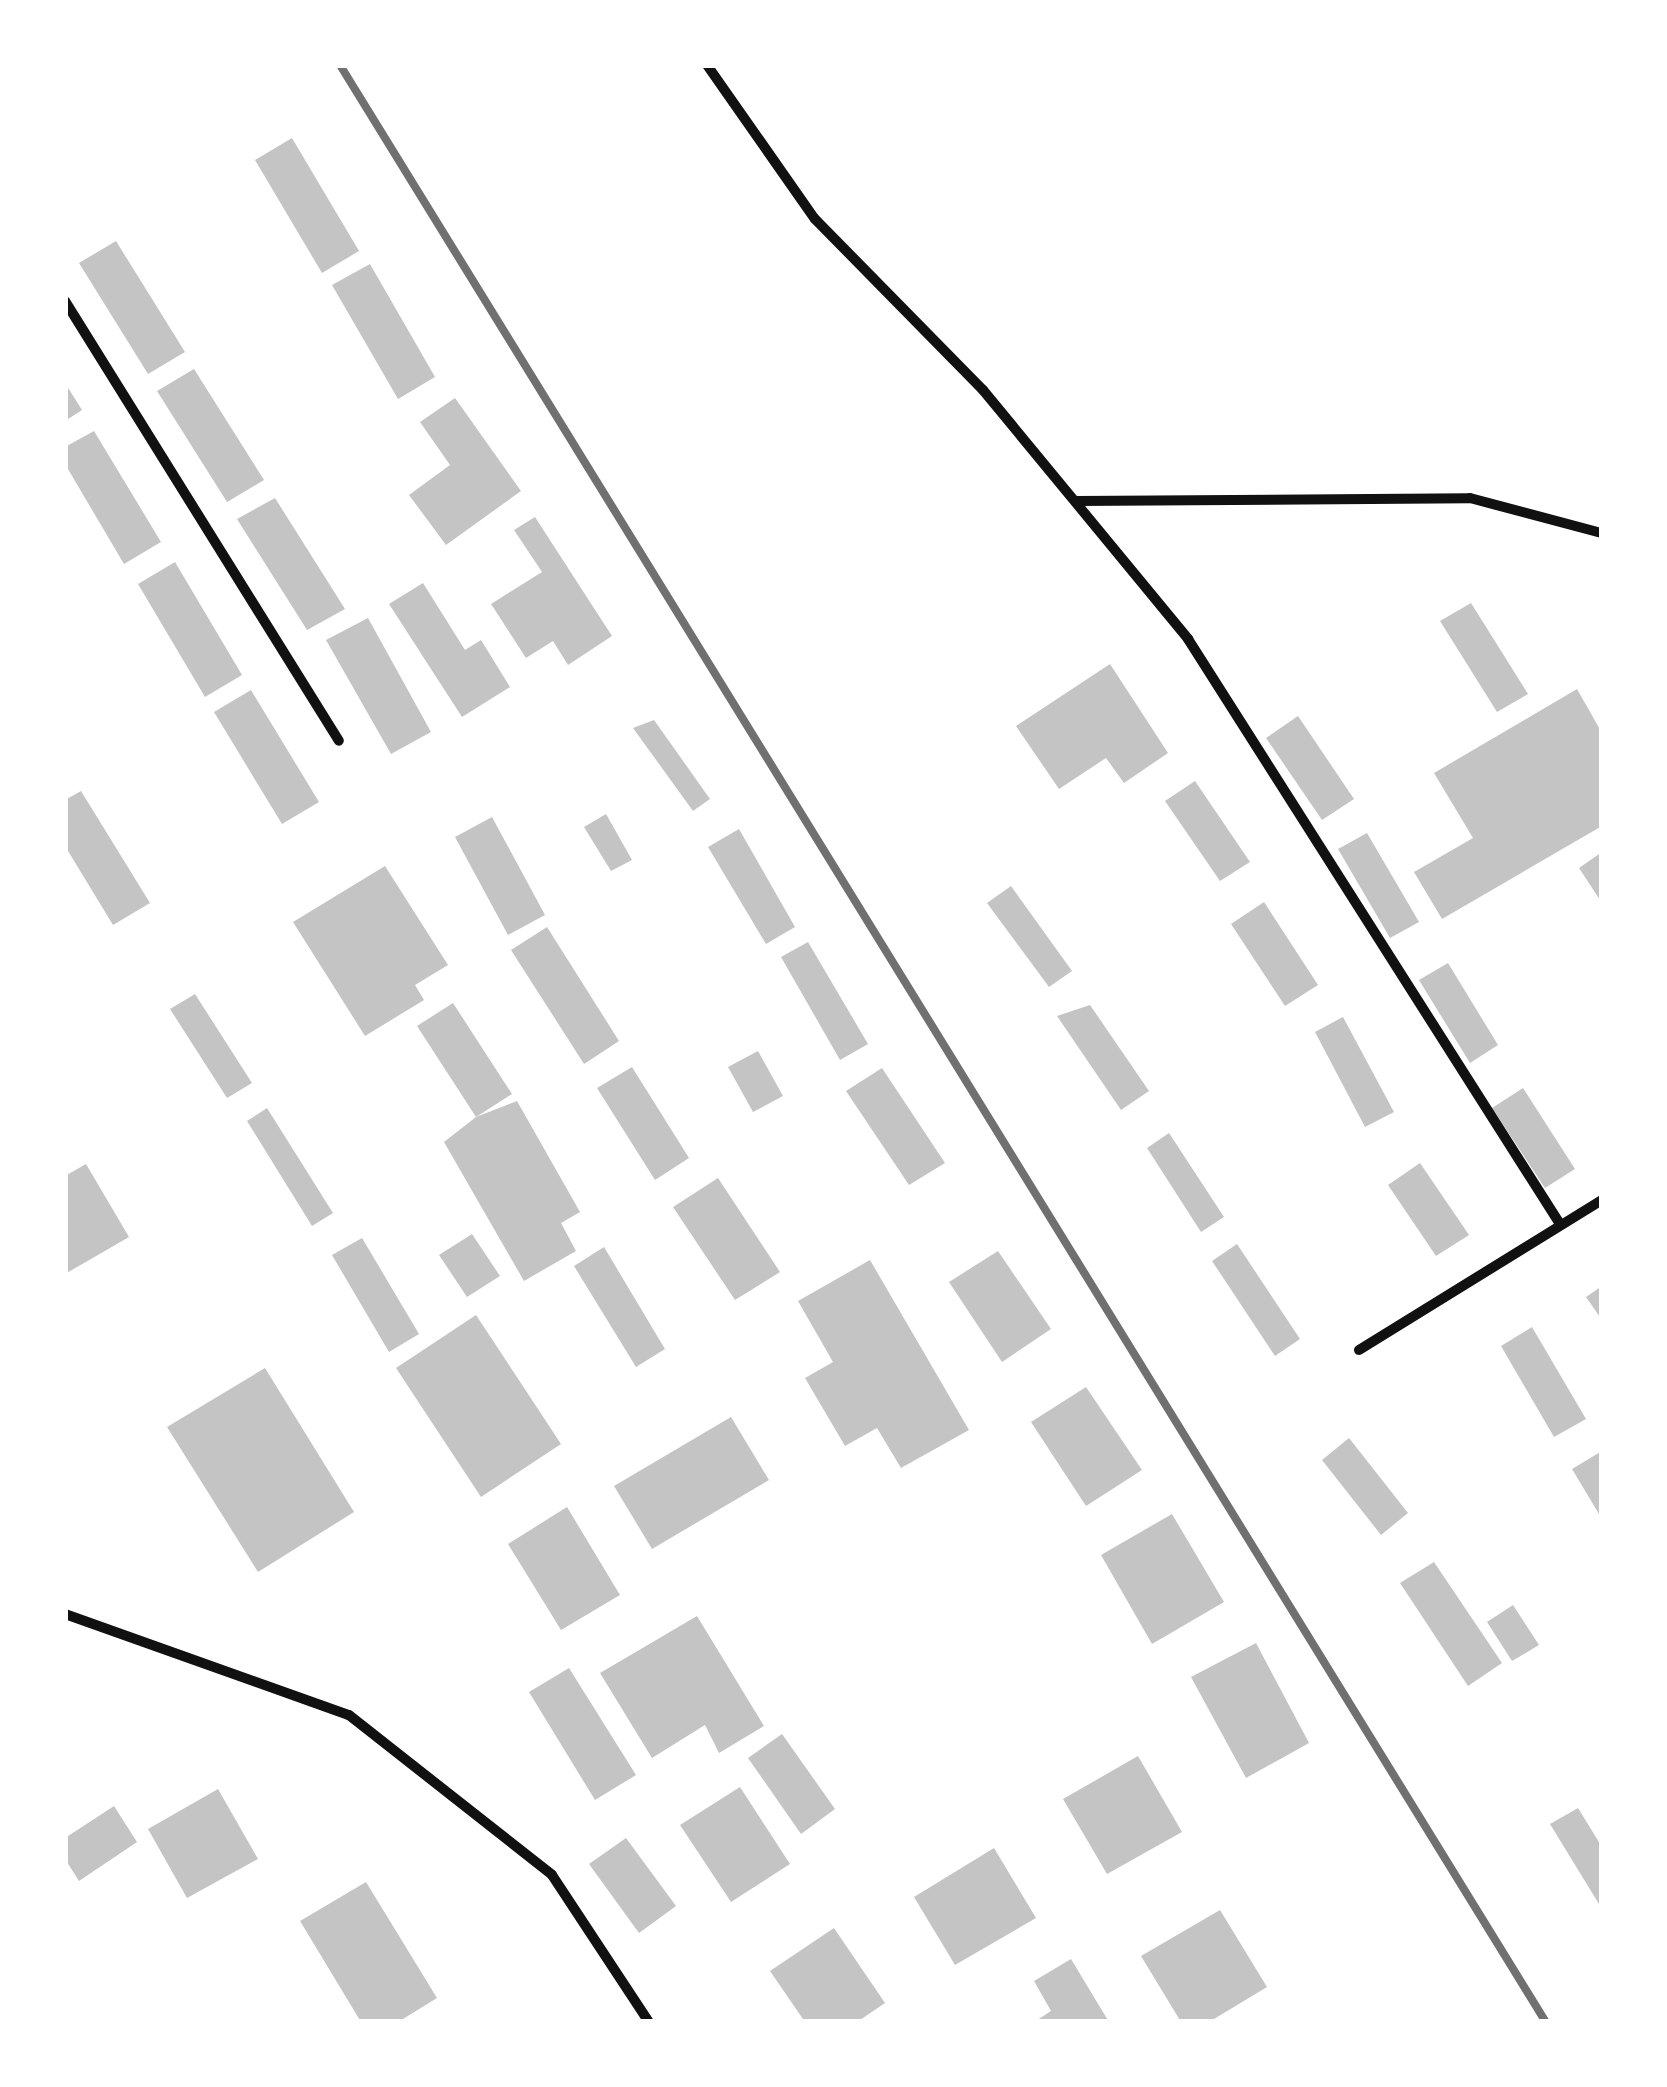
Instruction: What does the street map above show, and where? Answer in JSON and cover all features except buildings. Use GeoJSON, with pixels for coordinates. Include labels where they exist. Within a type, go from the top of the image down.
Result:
{"type":"FeatureCollection","features":[{"type":"Feature","properties":{"kind":"street"},"geometry":{"type":"LineString","coordinates":[[707,65],[816,218],[983,390],[1188,639],[1560,1224]]}},
{"type":"Feature","properties":{"kind":"street"},"geometry":{"type":"LineString","coordinates":[[65,301],[339,741]]}},
{"type":"Feature","properties":{"kind":"street"},"geometry":{"type":"LineString","coordinates":[[1076,502],[1470,498],[1602,533]]}},
{"type":"Feature","properties":{"kind":"street"},"geometry":{"type":"LineString","coordinates":[[1359,1350],[1602,1200]]}},
{"type":"Feature","properties":{"kind":"street"},"geometry":{"type":"LineString","coordinates":[[65,1614],[350,1715],[552,1875],[649,2022]]}},
{"type":"Feature","properties":{"kind":"railway"},"geometry":{"type":"LineString","coordinates":[[340,65],[1546,2022]]}}]}
